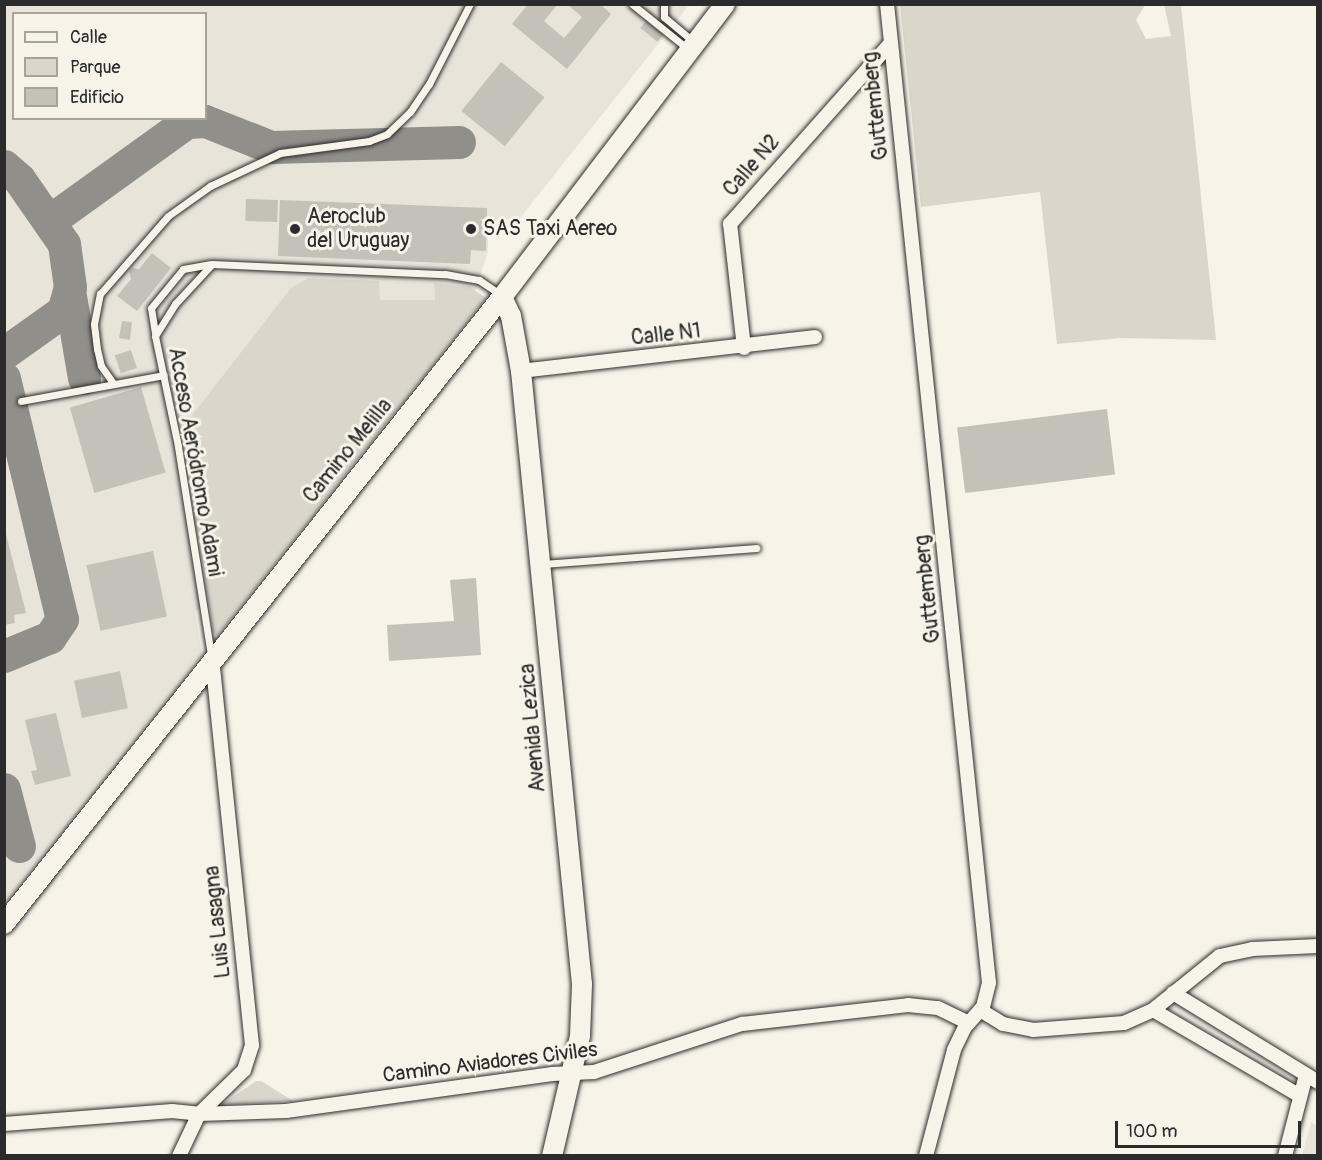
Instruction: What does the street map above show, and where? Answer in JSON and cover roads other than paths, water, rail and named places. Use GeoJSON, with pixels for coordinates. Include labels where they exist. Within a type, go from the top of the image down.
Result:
{"type":"FeatureCollection","features":[{"type":"Feature","properties":{"kind":"street","name":"Camino Melilla"},"geometry":{"type":"LineString","coordinates":[[4,924],[502,297],[725,4]]}},
{"type":"Feature","properties":{"kind":"street","name":"Guttemberg"},"geometry":{"type":"LineString","coordinates":[[886,4],[987,962],[988,995],[954,1050],[926,1155]]}},
{"type":"Feature","properties":{"kind":"street","name":"Calle N2"},"geometry":{"type":"LineString","coordinates":[[744,348],[730,224],[890,44]]}},
{"type":"Feature","properties":{"kind":"street","name":"Avenida Lezica"},"geometry":{"type":"LineString","coordinates":[[502,297],[514,326],[521,372],[582,984],[580,1036],[552,1155]]}},
{"type":"Feature","properties":{"kind":"street","name":"Calle N1"},"geometry":{"type":"LineString","coordinates":[[521,372],[744,348],[815,337]]}},
{"type":"Feature","properties":{"kind":"street","name":"Luis Lasagna"},"geometry":{"type":"LineString","coordinates":[[179,1155],[199,1114],[244,1070],[252,1045],[212,660]]}},
{"type":"Feature","properties":{"kind":"street"},"geometry":{"type":"LineString","coordinates":[[980,1010],[1003,1024],[1051,1030],[1124,1023],[1153,1010],[1220,956],[1252,949],[1317,946]]}},
{"type":"Feature","properties":{"kind":"street"},"geometry":{"type":"LineString","coordinates":[[1173,993],[1312,1078],[1300,1096],[1285,1155]]}},
{"type":"Feature","properties":{"kind":"street","name":"Camino Aviadores Civiles"},"geometry":{"type":"LineString","coordinates":[[4,1124],[172,1111],[199,1114],[286,1111],[632,1063],[742,1024],[908,1005],[938,1008],[969,1023]]}},
{"type":"Feature","properties":{"kind":"street"},"geometry":{"type":"LineString","coordinates":[[1153,1010],[1300,1096]]}},
{"type":"Feature","properties":{"kind":"lane"},"geometry":{"type":"LineString","coordinates":[[113,383],[101,366],[97,349],[94,324],[100,294],[168,216],[210,186],[280,153],[369,141],[387,134],[410,112],[429,84],[470,4]]}},
{"type":"Feature","properties":{"kind":"lane"},"geometry":{"type":"LineString","coordinates":[[632,4],[657,25],[691,46]]}},
{"type":"Feature","properties":{"kind":"lane"},"geometry":{"type":"LineString","coordinates":[[657,25],[664,17],[664,4]]}},
{"type":"Feature","properties":{"kind":"lane"},"geometry":{"type":"LineString","coordinates":[[664,17],[691,46]]}},
{"type":"Feature","properties":{"kind":"lane"},"geometry":{"type":"LineString","coordinates":[[155,336],[151,308],[183,270],[212,264],[445,274],[487,284],[502,297]]}},
{"type":"Feature","properties":{"kind":"lane","name":"Acceso Aeródromo Adami"},"geometry":{"type":"LineString","coordinates":[[212,264],[175,304],[155,336],[164,375],[212,660]]}},
{"type":"Feature","properties":{"kind":"lane"},"geometry":{"type":"LineString","coordinates":[[21,401],[164,375]]}},
{"type":"Feature","properties":{"kind":"lane"},"geometry":{"type":"LineString","coordinates":[[541,564],[756,548]]}},
{"type":"Feature","properties":{"kind":"place","name":"Aeroclub del Uruguay"},"geometry":{"type":"Point","coordinates":[295,229]}},
{"type":"Feature","properties":{"kind":"place","name":"SAS Taxi Aereo"},"geometry":{"type":"Point","coordinates":[471,229]}}]}
